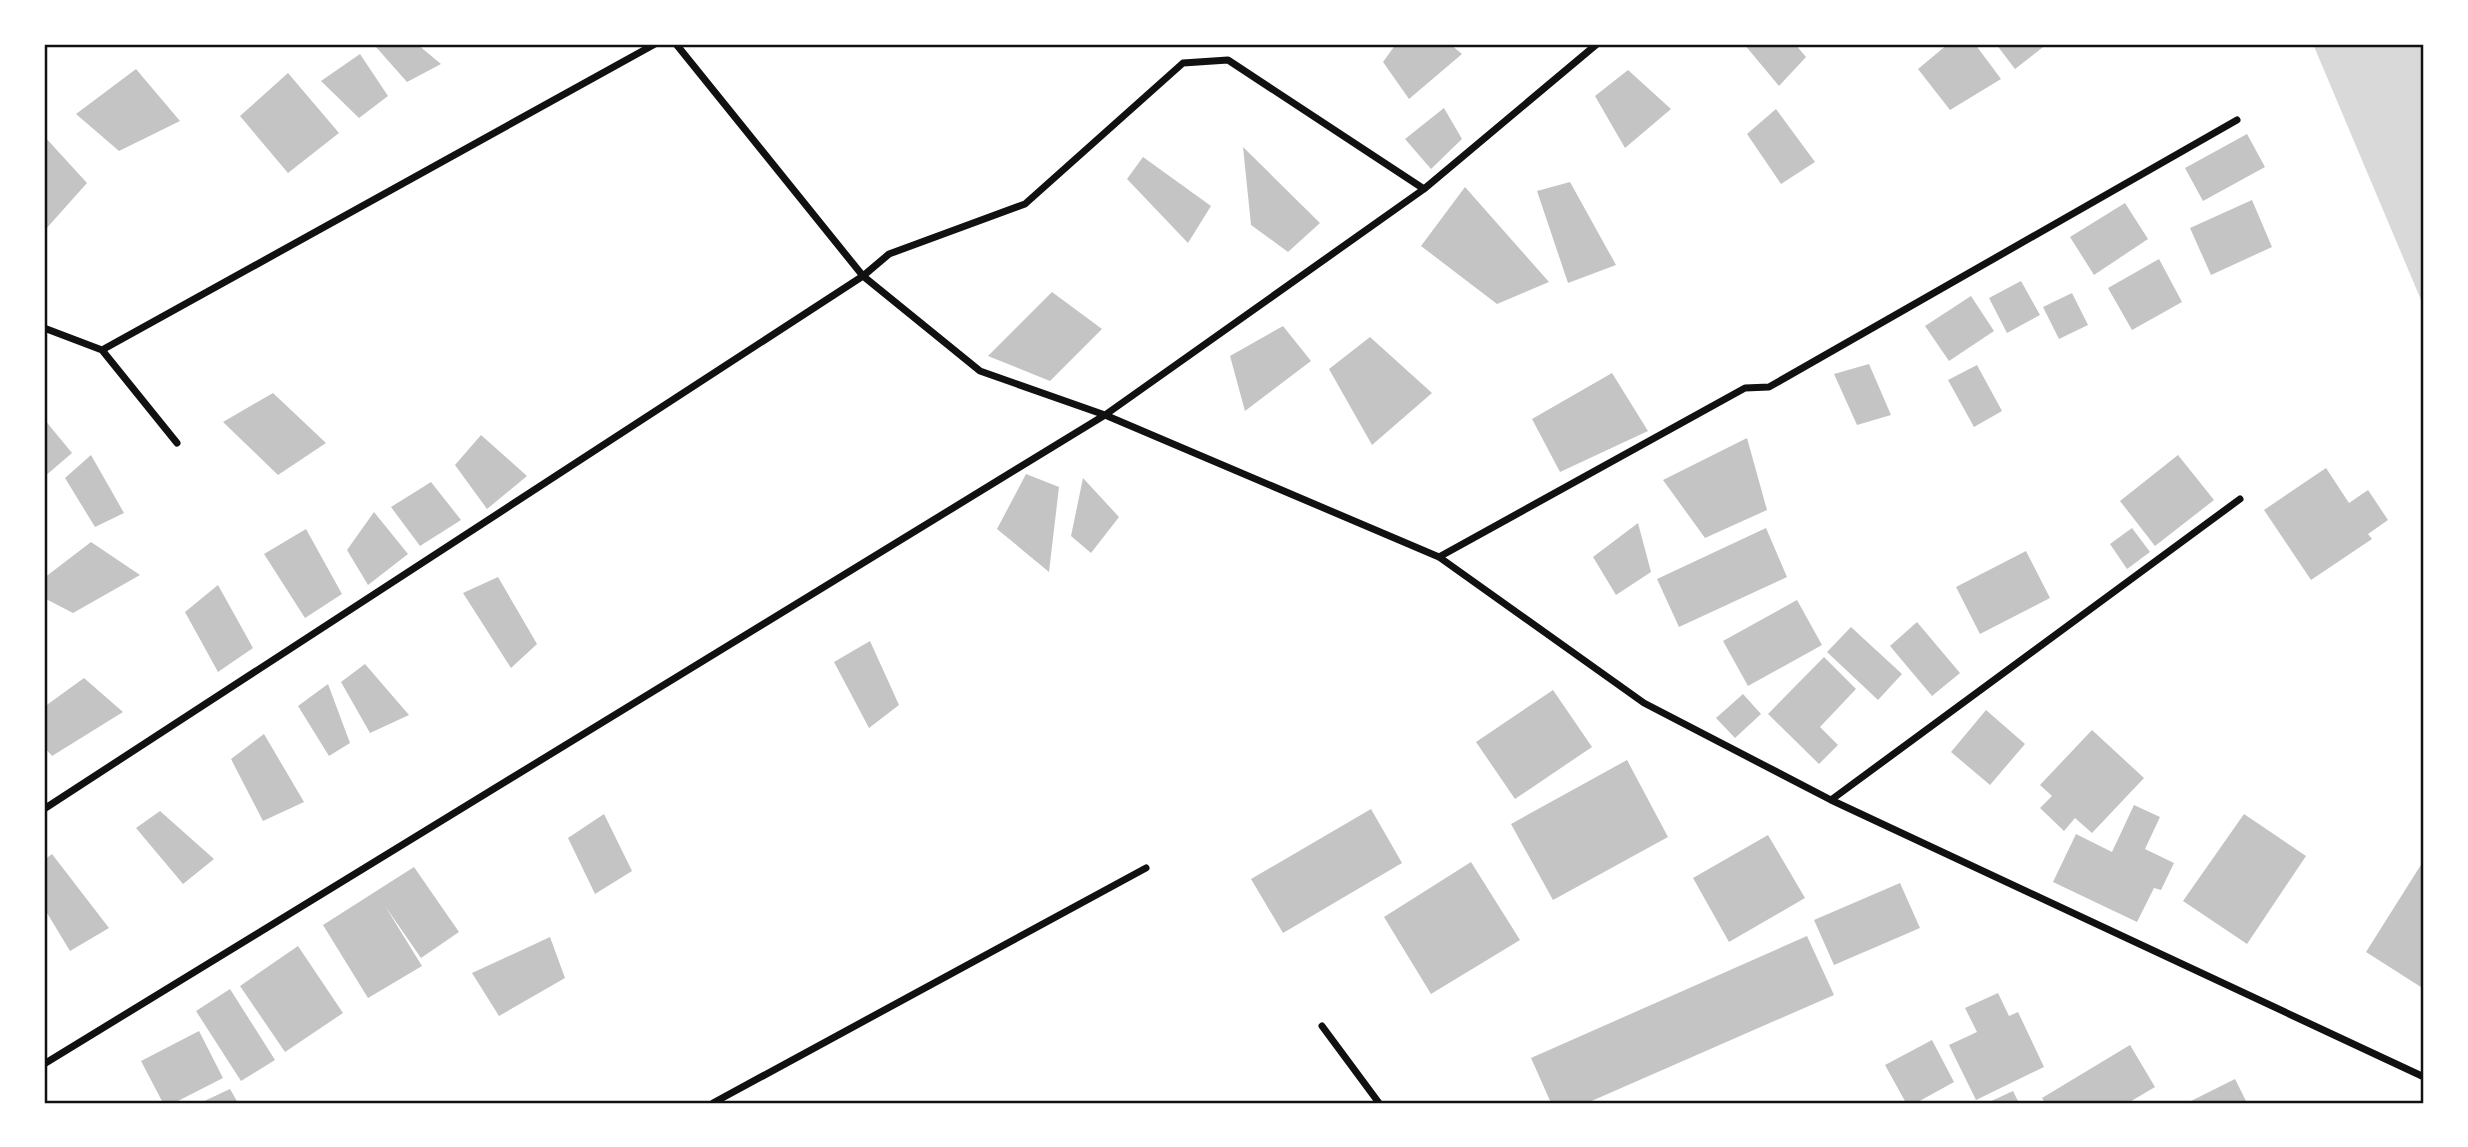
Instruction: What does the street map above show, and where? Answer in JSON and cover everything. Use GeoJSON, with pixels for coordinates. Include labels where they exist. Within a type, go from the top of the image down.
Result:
{"type":"FeatureCollection","features":[{"type":"Feature","properties":{"kind":"street"},"geometry":{"type":"LineString","coordinates":[[102,351],[655,44]]}},
{"type":"Feature","properties":{"kind":"street"},"geometry":{"type":"LineString","coordinates":[[676,44],[863,276],[981,371],[1105,415],[1439,557],[1644,703],[1831,800],[2424,1077]]}},
{"type":"Feature","properties":{"kind":"street"},"geometry":{"type":"LineString","coordinates":[[44,1064],[1105,415],[1424,189],[1597,44]]}},
{"type":"Feature","properties":{"kind":"street"},"geometry":{"type":"LineString","coordinates":[[44,809],[863,276],[888,254],[1025,204],[1183,63],[1228,60],[1424,189]]}},
{"type":"Feature","properties":{"kind":"street"},"geometry":{"type":"LineString","coordinates":[[1439,557],[1745,388],[1769,387],[2237,120]]}},
{"type":"Feature","properties":{"kind":"street"},"geometry":{"type":"LineString","coordinates":[[44,328],[102,351],[177,443]]}},
{"type":"Feature","properties":{"kind":"street"},"geometry":{"type":"LineString","coordinates":[[1831,800],[2240,499]]}},
{"type":"Feature","properties":{"kind":"street"},"geometry":{"type":"LineString","coordinates":[[713,1103],[1146,868]]}},
{"type":"Feature","properties":{"kind":"street"},"geometry":{"type":"LineString","coordinates":[[1322,1026],[1379,1103]]}},
{"type":"Feature","properties":{"kind":"shaded area"},"geometry":{"type":"Polygon","coordinates":[[[2313,44],[2424,44],[2424,307],[2313,44]]]}},
{"type":"Feature","properties":{"kind":"building"},"geometry":{"type":"Polygon","coordinates":[[[382,44],[417,44],[441,64],[407,82],[376,47],[382,44]]]}},
{"type":"Feature","properties":{"kind":"building"},"geometry":{"type":"Polygon","coordinates":[[[1396,44],[1450,44],[1462,54],[1409,99],[1383,62],[1396,44]]]}},
{"type":"Feature","properties":{"kind":"building"},"geometry":{"type":"Polygon","coordinates":[[[1744,44],[1795,44],[1806,57],[1779,86],[1744,44]]]}},
{"type":"Feature","properties":{"kind":"building"},"geometry":{"type":"Polygon","coordinates":[[[1948,44],[1975,44],[2001,79],[1950,110],[1918,69],[1948,44]]]}},
{"type":"Feature","properties":{"kind":"building"},"geometry":{"type":"Polygon","coordinates":[[[1996,44],[2047,44],[2015,69],[1996,44]]]}},
{"type":"Feature","properties":{"kind":"building"},"geometry":{"type":"Polygon","coordinates":[[[360,54],[388,96],[359,118],[321,81],[360,54]]]}},
{"type":"Feature","properties":{"kind":"building"},"geometry":{"type":"Polygon","coordinates":[[[136,69],[180,121],[119,151],[76,114],[136,69]]]}},
{"type":"Feature","properties":{"kind":"building"},"geometry":{"type":"Polygon","coordinates":[[[1628,70],[1671,109],[1625,148],[1595,96],[1628,70]]]}},
{"type":"Feature","properties":{"kind":"building"},"geometry":{"type":"Polygon","coordinates":[[[288,73],[339,133],[288,173],[240,116],[288,73]]]}},
{"type":"Feature","properties":{"kind":"building"},"geometry":{"type":"Polygon","coordinates":[[[1444,108],[1462,139],[1431,169],[1405,139],[1444,108]]]}},
{"type":"Feature","properties":{"kind":"building"},"geometry":{"type":"Polygon","coordinates":[[[1776,109],[1815,162],[1781,184],[1747,134],[1776,109]]]}},
{"type":"Feature","properties":{"kind":"building"},"geometry":{"type":"Polygon","coordinates":[[[2247,134],[2265,167],[2203,201],[2185,168],[2247,134]]]}},
{"type":"Feature","properties":{"kind":"building"},"geometry":{"type":"Polygon","coordinates":[[[44,136],[87,183],[45,230],[44,229],[44,136]]]}},
{"type":"Feature","properties":{"kind":"building"},"geometry":{"type":"Polygon","coordinates":[[[1243,147],[1320,223],[1288,252],[1251,225],[1243,147]]]}},
{"type":"Feature","properties":{"kind":"building"},"geometry":{"type":"Polygon","coordinates":[[[1143,157],[1211,206],[1188,243],[1127,179],[1143,157]]]}},
{"type":"Feature","properties":{"kind":"building"},"geometry":{"type":"Polygon","coordinates":[[[1570,182],[1616,265],[1568,283],[1537,191],[1570,182]]]}},
{"type":"Feature","properties":{"kind":"building"},"geometry":{"type":"Polygon","coordinates":[[[1465,187],[1549,282],[1497,304],[1421,246],[1465,187]]]}},
{"type":"Feature","properties":{"kind":"building"},"geometry":{"type":"Polygon","coordinates":[[[2252,200],[2272,247],[2211,275],[2190,228],[2252,200]]]}},
{"type":"Feature","properties":{"kind":"building"},"geometry":{"type":"Polygon","coordinates":[[[2125,203],[2148,239],[2094,275],[2070,237],[2125,203]]]}},
{"type":"Feature","properties":{"kind":"building"},"geometry":{"type":"Polygon","coordinates":[[[2159,259],[2182,302],[2132,330],[2108,288],[2159,259]]]}},
{"type":"Feature","properties":{"kind":"building"},"geometry":{"type":"Polygon","coordinates":[[[2021,281],[2040,315],[2007,333],[1989,298],[2021,281]]]}},
{"type":"Feature","properties":{"kind":"building"},"geometry":{"type":"Polygon","coordinates":[[[1052,292],[1102,329],[1050,381],[988,356],[1052,292]]]}},
{"type":"Feature","properties":{"kind":"building"},"geometry":{"type":"Polygon","coordinates":[[[2072,293],[2088,325],[2059,339],[2043,307],[2072,293]]]}},
{"type":"Feature","properties":{"kind":"building"},"geometry":{"type":"Polygon","coordinates":[[[1971,296],[1994,331],[1949,361],[1925,326],[1971,296]]]}},
{"type":"Feature","properties":{"kind":"building"},"geometry":{"type":"Polygon","coordinates":[[[1283,326],[1311,361],[1245,411],[1230,356],[1283,326]]]}},
{"type":"Feature","properties":{"kind":"building"},"geometry":{"type":"Polygon","coordinates":[[[1370,337],[1432,393],[1372,445],[1329,369],[1370,337]]]}},
{"type":"Feature","properties":{"kind":"building"},"geometry":{"type":"Polygon","coordinates":[[[1869,364],[1891,415],[1857,425],[1834,374],[1869,364]]]}},
{"type":"Feature","properties":{"kind":"building"},"geometry":{"type":"Polygon","coordinates":[[[1977,365],[2002,411],[1974,427],[1948,380],[1977,365]]]}},
{"type":"Feature","properties":{"kind":"building"},"geometry":{"type":"Polygon","coordinates":[[[1612,373],[1648,431],[1560,472],[1532,419],[1612,373]]]}},
{"type":"Feature","properties":{"kind":"building"},"geometry":{"type":"Polygon","coordinates":[[[273,393],[326,443],[278,475],[223,422],[273,393]]]}},
{"type":"Feature","properties":{"kind":"building"},"geometry":{"type":"Polygon","coordinates":[[[44,419],[72,453],[44,477],[44,419]]]}},
{"type":"Feature","properties":{"kind":"building"},"geometry":{"type":"Polygon","coordinates":[[[481,435],[527,476],[487,509],[455,465],[481,435]]]}},
{"type":"Feature","properties":{"kind":"building"},"geometry":{"type":"Polygon","coordinates":[[[1747,438],[1767,510],[1705,538],[1663,480],[1747,438]]]}},
{"type":"Feature","properties":{"kind":"building"},"geometry":{"type":"Polygon","coordinates":[[[91,455],[124,513],[95,527],[65,478],[91,455]]]}},
{"type":"Feature","properties":{"kind":"building"},"geometry":{"type":"Polygon","coordinates":[[[2178,455],[2214,500],[2155,546],[2120,501],[2178,455]]]}},
{"type":"Feature","properties":{"kind":"building"},"geometry":{"type":"Polygon","coordinates":[[[2326,468],[2349,503],[2368,490],[2388,520],[2368,534],[2372,539],[2311,580],[2264,510],[2326,468]]]}},
{"type":"Feature","properties":{"kind":"building"},"geometry":{"type":"Polygon","coordinates":[[[1026,474],[1059,487],[1049,572],[997,529],[1026,474]]]}},
{"type":"Feature","properties":{"kind":"building"},"geometry":{"type":"Polygon","coordinates":[[[1083,478],[1119,517],[1091,553],[1071,536],[1083,478]]]}},
{"type":"Feature","properties":{"kind":"building"},"geometry":{"type":"Polygon","coordinates":[[[431,482],[461,520],[420,546],[391,507],[431,482]]]}},
{"type":"Feature","properties":{"kind":"building"},"geometry":{"type":"Polygon","coordinates":[[[374,512],[408,554],[368,585],[347,550],[374,512]]]}},
{"type":"Feature","properties":{"kind":"building"},"geometry":{"type":"Polygon","coordinates":[[[1638,523],[1651,572],[1616,595],[1593,557],[1638,523]]]}},
{"type":"Feature","properties":{"kind":"building"},"geometry":{"type":"Polygon","coordinates":[[[1766,528],[1787,577],[1679,627],[1657,579],[1766,528]]]}},
{"type":"Feature","properties":{"kind":"building"},"geometry":{"type":"Polygon","coordinates":[[[2132,528],[2150,552],[2127,569],[2110,544],[2132,528]]]}},
{"type":"Feature","properties":{"kind":"building"},"geometry":{"type":"Polygon","coordinates":[[[306,529],[342,594],[305,618],[264,554],[306,529]]]}},
{"type":"Feature","properties":{"kind":"building"},"geometry":{"type":"Polygon","coordinates":[[[91,542],[140,575],[73,613],[44,598],[44,578],[91,542]]]}},
{"type":"Feature","properties":{"kind":"building"},"geometry":{"type":"Polygon","coordinates":[[[2026,551],[2050,598],[1980,634],[1956,587],[2026,551]]]}},
{"type":"Feature","properties":{"kind":"building"},"geometry":{"type":"Polygon","coordinates":[[[498,577],[537,644],[511,668],[463,593],[498,577]]]}},
{"type":"Feature","properties":{"kind":"building"},"geometry":{"type":"Polygon","coordinates":[[[218,585],[253,648],[218,672],[185,612],[218,585]]]}},
{"type":"Feature","properties":{"kind":"building"},"geometry":{"type":"Polygon","coordinates":[[[1797,600],[1822,645],[1748,686],[1723,641],[1797,600]]]}},
{"type":"Feature","properties":{"kind":"building"},"geometry":{"type":"Polygon","coordinates":[[[1917,622],[1960,673],[1932,696],[1890,646],[1917,622]]]}},
{"type":"Feature","properties":{"kind":"building"},"geometry":{"type":"Polygon","coordinates":[[[1851,627],[1902,674],[1878,700],[1827,652],[1851,627]]]}},
{"type":"Feature","properties":{"kind":"building"},"geometry":{"type":"Polygon","coordinates":[[[870,641],[899,705],[869,728],[834,662],[870,641]]]}},
{"type":"Feature","properties":{"kind":"building"},"geometry":{"type":"Polygon","coordinates":[[[1824,657],[1856,689],[1820,727],[1838,745],[1819,764],[1768,714],[1824,657]]]}},
{"type":"Feature","properties":{"kind":"building"},"geometry":{"type":"Polygon","coordinates":[[[365,664],[409,715],[370,733],[341,682],[365,664]]]}},
{"type":"Feature","properties":{"kind":"building"},"geometry":{"type":"Polygon","coordinates":[[[84,678],[123,712],[52,756],[44,747],[44,707],[84,678]]]}},
{"type":"Feature","properties":{"kind":"building"},"geometry":{"type":"Polygon","coordinates":[[[328,684],[350,743],[329,756],[298,706],[328,684]]]}},
{"type":"Feature","properties":{"kind":"building"},"geometry":{"type":"Polygon","coordinates":[[[1553,690],[1592,747],[1515,799],[1476,742],[1553,690]]]}},
{"type":"Feature","properties":{"kind":"building"},"geometry":{"type":"Polygon","coordinates":[[[1743,694],[1761,714],[1735,738],[1716,718],[1743,694]]]}},
{"type":"Feature","properties":{"kind":"building"},"geometry":{"type":"Polygon","coordinates":[[[1986,710],[2025,744],[1990,785],[1951,752],[1986,710]]]}},
{"type":"Feature","properties":{"kind":"building"},"geometry":{"type":"Polygon","coordinates":[[[2092,730],[2144,778],[2092,833],[2075,818],[2064,831],[2040,808],[2052,796],[2040,785],[2092,730]]]}},
{"type":"Feature","properties":{"kind":"building"},"geometry":{"type":"Polygon","coordinates":[[[264,734],[304,802],[263,821],[231,759],[264,734]]]}},
{"type":"Feature","properties":{"kind":"building"},"geometry":{"type":"Polygon","coordinates":[[[1627,760],[1668,837],[1553,900],[1511,824],[1627,760]]]}},
{"type":"Feature","properties":{"kind":"building"},"geometry":{"type":"Polygon","coordinates":[[[2134,805],[2160,817],[2145,849],[2174,863],[2161,890],[2154,888],[2137,922],[2053,882],[2076,834],[2112,852],[2134,805]]]}},
{"type":"Feature","properties":{"kind":"building"},"geometry":{"type":"Polygon","coordinates":[[[1371,809],[1402,863],[1283,933],[1251,879],[1371,809]]]}},
{"type":"Feature","properties":{"kind":"building"},"geometry":{"type":"Polygon","coordinates":[[[160,811],[214,859],[183,884],[136,828],[160,811]]]}},
{"type":"Feature","properties":{"kind":"building"},"geometry":{"type":"Polygon","coordinates":[[[604,814],[632,871],[595,894],[568,838],[604,814]]]}},
{"type":"Feature","properties":{"kind":"building"},"geometry":{"type":"Polygon","coordinates":[[[2244,814],[2306,856],[2247,944],[2183,901],[2244,814]]]}},
{"type":"Feature","properties":{"kind":"building"},"geometry":{"type":"Polygon","coordinates":[[[1768,835],[1805,898],[1729,942],[1693,878],[1768,835]]]}},
{"type":"Feature","properties":{"kind":"building"},"geometry":{"type":"Polygon","coordinates":[[[52,854],[109,928],[70,951],[44,908],[44,860],[52,854]]]}},
{"type":"Feature","properties":{"kind":"building"},"geometry":{"type":"Polygon","coordinates":[[[2424,860],[2424,989],[2366,952],[2424,860]]]}},
{"type":"Feature","properties":{"kind":"building"},"geometry":{"type":"Polygon","coordinates":[[[1471,862],[1520,940],[1431,994],[1384,917],[1471,862]]]}},
{"type":"Feature","properties":{"kind":"building"},"geometry":{"type":"Polygon","coordinates":[[[414,867],[459,932],[421,958],[385,906],[422,966],[368,998],[323,925],[414,867]]]}},
{"type":"Feature","properties":{"kind":"building"},"geometry":{"type":"Polygon","coordinates":[[[1900,883],[1920,928],[1834,965],[1814,920],[1900,883]]]}},
{"type":"Feature","properties":{"kind":"building"},"geometry":{"type":"Polygon","coordinates":[[[1807,936],[1834,995],[1587,1103],[1551,1103],[1531,1058],[1807,936]]]}},
{"type":"Feature","properties":{"kind":"building"},"geometry":{"type":"Polygon","coordinates":[[[550,937],[565,978],[499,1016],[472,973],[550,937]]]}},
{"type":"Feature","properties":{"kind":"building"},"geometry":{"type":"Polygon","coordinates":[[[298,946],[343,1013],[285,1052],[240,986],[298,946]]]}},
{"type":"Feature","properties":{"kind":"building"},"geometry":{"type":"Polygon","coordinates":[[[230,989],[275,1060],[241,1081],[196,1011],[230,989]]]}},
{"type":"Feature","properties":{"kind":"building"},"geometry":{"type":"Polygon","coordinates":[[[1998,993],[2009,1016],[2018,1012],[2044,1067],[1976,1100],[1949,1045],[1977,1032],[1965,1008],[1998,993]]]}},
{"type":"Feature","properties":{"kind":"building"},"geometry":{"type":"Polygon","coordinates":[[[199,1031],[223,1078],[174,1103],[163,1103],[141,1061],[199,1031]]]}},
{"type":"Feature","properties":{"kind":"building"},"geometry":{"type":"Polygon","coordinates":[[[1932,1040],[1954,1082],[1916,1103],[1906,1103],[1885,1065],[1932,1040]]]}},
{"type":"Feature","properties":{"kind":"building"},"geometry":{"type":"Polygon","coordinates":[[[2130,1045],[2155,1087],[2128,1103],[2045,1103],[2042,1098],[2130,1045]]]}},
{"type":"Feature","properties":{"kind":"building"},"geometry":{"type":"Polygon","coordinates":[[[2235,1079],[2247,1103],[2187,1103],[2235,1079]]]}},
{"type":"Feature","properties":{"kind":"building"},"geometry":{"type":"Polygon","coordinates":[[[230,1089],[238,1103],[200,1103],[230,1089]]]}},
{"type":"Feature","properties":{"kind":"building"},"geometry":{"type":"Polygon","coordinates":[[[2013,1091],[2019,1103],[1987,1103],[2013,1091]]]}}]}
